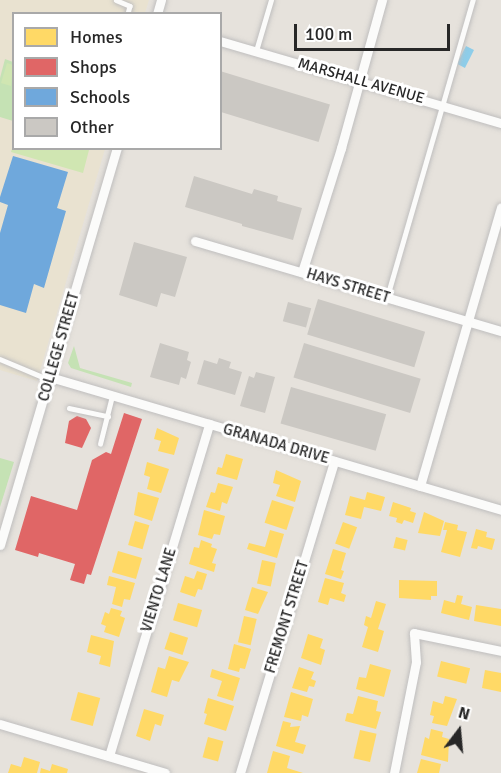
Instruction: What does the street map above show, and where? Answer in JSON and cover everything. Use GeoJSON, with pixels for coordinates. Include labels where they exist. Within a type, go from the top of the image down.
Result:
{"type":"FeatureCollection","features":[{"type":"Feature","properties":{"kind":"street"},"geometry":{"type":"LineString","coordinates":[[302,272],[341,148],[382,0]]}},
{"type":"Feature","properties":{"kind":"street","name":"MARSHALL AVENUE"},"geometry":{"type":"LineString","coordinates":[[222,42],[501,123]]}},
{"type":"Feature","properties":{"kind":"street","name":"COLLEGE STREET"},"geometry":{"type":"LineString","coordinates":[[0,545],[116,150]]}},
{"type":"Feature","properties":{"kind":"street"},"geometry":{"type":"LineString","coordinates":[[420,486],[501,208]]}},
{"type":"Feature","properties":{"kind":"street","name":"HAYS STREET"},"geometry":{"type":"LineString","coordinates":[[195,241],[501,332]]}},
{"type":"Feature","properties":{"kind":"street","name":"GRANADA DRIVE"},"geometry":{"type":"LineString","coordinates":[[50,379],[501,510]]}},
{"type":"Feature","properties":{"kind":"street","name":"VIENTO LANE"},"geometry":{"type":"LineString","coordinates":[[109,756],[209,424]]}},
{"type":"Feature","properties":{"kind":"street","name":"FREMONT STREET"},"geometry":{"type":"LineString","coordinates":[[240,773],[334,461]]}},
{"type":"Feature","properties":{"kind":"street"},"geometry":{"type":"LineString","coordinates":[[394,773],[416,662],[414,633],[501,651]]}},
{"type":"Feature","properties":{"kind":"street"},"geometry":{"type":"LineString","coordinates":[[0,724],[165,773]]}},
{"type":"Feature","properties":{"kind":"lane"},"geometry":{"type":"LineString","coordinates":[[116,0],[130,6],[128,12]]}},
{"type":"Feature","properties":{"kind":"lane"},"geometry":{"type":"LineString","coordinates":[[256,51],[271,0]]}},
{"type":"Feature","properties":{"kind":"lane"},"geometry":{"type":"LineString","coordinates":[[387,297],[473,0]]}},
{"type":"Feature","properties":{"kind":"lane"},"geometry":{"type":"LineString","coordinates":[[0,359],[50,379]]}},
{"type":"Feature","properties":{"kind":"lane"},"geometry":{"type":"LineString","coordinates":[[100,444],[112,396]]}},
{"type":"Feature","properties":{"kind":"lane"},"geometry":{"type":"LineString","coordinates":[[69,408],[108,416]]}},
{"type":"Feature","properties":{"kind":"shaded area"},"geometry":{"type":"Polygon","coordinates":[[[0,0],[149,0],[145,12],[12,12],[12,150],[105,150],[37,381],[0,370],[0,0]]]}},
{"type":"Feature","properties":{"kind":"green space"},"geometry":{"type":"Polygon","coordinates":[[[5,59],[12,62],[12,121],[0,117],[0,78],[5,59]]]}},
{"type":"Feature","properties":{"kind":"green space"},"geometry":{"type":"Polygon","coordinates":[[[7,63],[12,65],[11,86],[1,83],[7,63]]]}},
{"type":"Feature","properties":{"kind":"green space"},"geometry":{"type":"Polygon","coordinates":[[[12,148],[89,150],[83,173],[11,152],[12,148]]]}},
{"type":"Feature","properties":{"kind":"green space"},"geometry":{"type":"Polygon","coordinates":[[[74,346],[80,368],[132,383],[131,387],[71,368],[68,363],[74,346]]]}},
{"type":"Feature","properties":{"kind":"green space"},"geometry":{"type":"Polygon","coordinates":[[[0,458],[14,462],[0,507],[0,458]]]}},
{"type":"Feature","properties":{"kind":"water"},"geometry":{"type":"Polygon","coordinates":[[[466,46],[474,50],[465,68],[457,64],[466,46]]]}},
{"type":"Feature","properties":{"kind":"building: Homes"},"geometry":{"type":"Polygon","coordinates":[[[157,428],[179,438],[174,455],[158,451],[161,441],[154,439],[157,428]]]}},
{"type":"Feature","properties":{"kind":"building: Homes"},"geometry":{"type":"Polygon","coordinates":[[[226,454],[243,459],[237,480],[216,474],[218,467],[222,468],[226,454]]]}},
{"type":"Feature","properties":{"kind":"building: Homes"},"geometry":{"type":"Polygon","coordinates":[[[147,462],[169,469],[161,493],[147,489],[150,477],[144,475],[147,462]]]}},
{"type":"Feature","properties":{"kind":"building: Homes"},"geometry":{"type":"Polygon","coordinates":[[[276,470],[301,481],[295,502],[276,496],[280,485],[273,483],[276,470]]]}},
{"type":"Feature","properties":{"kind":"building: Homes"},"geometry":{"type":"Polygon","coordinates":[[[218,483],[233,487],[227,504],[222,502],[220,511],[206,507],[211,492],[215,493],[218,483]]]}},
{"type":"Feature","properties":{"kind":"building: Homes"},"geometry":{"type":"Polygon","coordinates":[[[138,492],[159,498],[152,521],[134,515],[138,492]]]}},
{"type":"Feature","properties":{"kind":"building: Homes"},"geometry":{"type":"Polygon","coordinates":[[[367,492],[385,497],[381,511],[364,507],[361,519],[345,515],[350,496],[365,500],[367,492]]]}},
{"type":"Feature","properties":{"kind":"building: Homes"},"geometry":{"type":"Polygon","coordinates":[[[272,500],[294,507],[286,530],[265,523],[272,500]]]}},
{"type":"Feature","properties":{"kind":"building: Homes"},"geometry":{"type":"Polygon","coordinates":[[[393,502],[411,508],[410,511],[416,513],[413,523],[404,520],[402,524],[396,522],[397,518],[389,516],[393,502]]]}},
{"type":"Feature","properties":{"kind":"building: Homes"},"geometry":{"type":"Polygon","coordinates":[[[204,510],[225,516],[220,535],[214,534],[212,539],[198,535],[204,510]]]}},
{"type":"Feature","properties":{"kind":"building: Homes"},"geometry":{"type":"Polygon","coordinates":[[[424,512],[444,521],[440,536],[418,533],[424,512]]]}},
{"type":"Feature","properties":{"kind":"building: Homes"},"geometry":{"type":"Polygon","coordinates":[[[135,521],[149,525],[143,549],[128,545],[135,521]]]}},
{"type":"Feature","properties":{"kind":"building: Homes"},"geometry":{"type":"Polygon","coordinates":[[[343,522],[357,527],[349,549],[335,544],[343,522]]]}},
{"type":"Feature","properties":{"kind":"building: Homes"},"geometry":{"type":"Polygon","coordinates":[[[445,522],[458,525],[457,530],[467,532],[460,557],[441,552],[447,530],[443,530],[445,522]]]}},
{"type":"Feature","properties":{"kind":"building: Homes"},"geometry":{"type":"Polygon","coordinates":[[[476,529],[487,532],[486,537],[495,539],[492,550],[478,546],[477,549],[471,548],[476,529]]]}},
{"type":"Feature","properties":{"kind":"building: Homes"},"geometry":{"type":"Polygon","coordinates":[[[270,530],[284,534],[277,558],[247,549],[249,543],[265,547],[270,530]]]}},
{"type":"Feature","properties":{"kind":"building: Homes"},"geometry":{"type":"Polygon","coordinates":[[[396,537],[408,540],[405,551],[393,548],[396,537]]]}},
{"type":"Feature","properties":{"kind":"building: Homes"},"geometry":{"type":"Polygon","coordinates":[[[201,540],[212,544],[211,547],[217,549],[212,563],[216,564],[214,572],[189,564],[194,547],[199,548],[201,540]]]}},
{"type":"Feature","properties":{"kind":"building: Homes"},"geometry":{"type":"Polygon","coordinates":[[[333,549],[346,553],[341,579],[325,574],[333,549]]]}},
{"type":"Feature","properties":{"kind":"building: Homes"},"geometry":{"type":"Polygon","coordinates":[[[118,551],[142,558],[136,579],[112,572],[118,551]]]}},
{"type":"Feature","properties":{"kind":"building: Homes"},"geometry":{"type":"Polygon","coordinates":[[[262,560],[276,563],[271,586],[257,583],[262,560]]]}},
{"type":"Feature","properties":{"kind":"building: Homes"},"geometry":{"type":"Polygon","coordinates":[[[197,571],[207,574],[202,590],[198,589],[195,597],[180,592],[185,576],[194,579],[197,571]]]}},
{"type":"Feature","properties":{"kind":"building: Homes"},"geometry":{"type":"Polygon","coordinates":[[[109,576],[135,583],[130,600],[124,599],[122,607],[112,604],[116,587],[107,585],[109,576]]]}},
{"type":"Feature","properties":{"kind":"building: Homes"},"geometry":{"type":"Polygon","coordinates":[[[325,578],[344,583],[341,593],[346,595],[344,602],[330,598],[328,605],[318,602],[325,578]]]}},
{"type":"Feature","properties":{"kind":"building: Homes"},"geometry":{"type":"Polygon","coordinates":[[[399,580],[437,581],[437,596],[431,596],[431,600],[399,598],[399,580]]]}},
{"type":"Feature","properties":{"kind":"building: Homes"},"geometry":{"type":"Polygon","coordinates":[[[252,587],[268,592],[258,614],[245,610],[252,587]]]}},
{"type":"Feature","properties":{"kind":"building: Homes"},"geometry":{"type":"Polygon","coordinates":[[[457,595],[463,596],[461,604],[472,607],[469,620],[441,613],[444,600],[455,603],[457,595]]]}},
{"type":"Feature","properties":{"kind":"building: Homes"},"geometry":{"type":"Polygon","coordinates":[[[376,601],[386,604],[378,629],[384,631],[378,652],[362,647],[368,627],[364,625],[366,616],[371,618],[376,601]]]}},
{"type":"Feature","properties":{"kind":"building: Homes"},"geometry":{"type":"Polygon","coordinates":[[[178,603],[202,610],[197,627],[173,620],[178,603]]]}},
{"type":"Feature","properties":{"kind":"building: Homes"},"geometry":{"type":"Polygon","coordinates":[[[476,605],[501,609],[501,626],[474,621],[476,605]]]}},
{"type":"Feature","properties":{"kind":"building: Homes"},"geometry":{"type":"Polygon","coordinates":[[[111,608],[122,611],[120,616],[125,618],[119,637],[104,632],[106,626],[101,624],[105,612],[109,614],[111,608]]]}},
{"type":"Feature","properties":{"kind":"building: Homes"},"geometry":{"type":"Polygon","coordinates":[[[244,616],[257,619],[251,645],[238,642],[244,616]]]}},
{"type":"Feature","properties":{"kind":"building: Homes"},"geometry":{"type":"Polygon","coordinates":[[[170,632],[188,638],[183,655],[164,649],[170,632]]]}},
{"type":"Feature","properties":{"kind":"building: Homes"},"geometry":{"type":"Polygon","coordinates":[[[308,634],[323,639],[320,648],[325,650],[321,665],[301,658],[308,634]]]}},
{"type":"Feature","properties":{"kind":"building: Homes"},"geometry":{"type":"Polygon","coordinates":[[[91,635],[114,641],[110,667],[99,664],[101,656],[87,652],[91,635]]]}},
{"type":"Feature","properties":{"kind":"building: Homes"},"geometry":{"type":"Polygon","coordinates":[[[234,644],[251,649],[245,669],[240,668],[239,672],[228,669],[234,644]]]}},
{"type":"Feature","properties":{"kind":"building: Homes"},"geometry":{"type":"Polygon","coordinates":[[[169,656],[189,662],[179,682],[172,680],[167,697],[151,692],[158,667],[165,669],[169,656]]]}},
{"type":"Feature","properties":{"kind":"building: Homes"},"geometry":{"type":"Polygon","coordinates":[[[441,661],[470,668],[466,684],[437,677],[441,661]]]}},
{"type":"Feature","properties":{"kind":"building: Homes"},"geometry":{"type":"Polygon","coordinates":[[[370,664],[391,670],[384,697],[356,689],[359,677],[366,678],[370,664]]]}},
{"type":"Feature","properties":{"kind":"building: Homes"},"geometry":{"type":"Polygon","coordinates":[[[299,667],[314,672],[311,679],[316,681],[314,687],[309,686],[307,692],[292,688],[299,667]]]}},
{"type":"Feature","properties":{"kind":"building: Homes"},"geometry":{"type":"Polygon","coordinates":[[[212,669],[240,678],[233,701],[217,696],[222,681],[210,677],[212,669]]]}},
{"type":"Feature","properties":{"kind":"building: Homes"},"geometry":{"type":"Polygon","coordinates":[[[485,670],[501,673],[501,692],[482,688],[485,670]]]}},
{"type":"Feature","properties":{"kind":"building: Homes"},"geometry":{"type":"Polygon","coordinates":[[[78,692],[100,698],[93,726],[70,720],[78,692]]]}},
{"type":"Feature","properties":{"kind":"building: Homes"},"geometry":{"type":"Polygon","coordinates":[[[291,692],[313,699],[308,717],[302,715],[301,721],[284,717],[291,692]]]}},
{"type":"Feature","properties":{"kind":"building: Homes"},"geometry":{"type":"Polygon","coordinates":[[[358,696],[378,701],[376,711],[381,712],[376,729],[345,721],[347,713],[353,714],[358,696]]]}},
{"type":"Feature","properties":{"kind":"building: Homes"},"geometry":{"type":"Polygon","coordinates":[[[445,696],[457,699],[447,726],[432,723],[434,716],[430,715],[433,701],[443,704],[445,696]]]}},
{"type":"Feature","properties":{"kind":"building: Homes"},"geometry":{"type":"Polygon","coordinates":[[[208,698],[234,706],[226,731],[204,724],[208,698]]]}},
{"type":"Feature","properties":{"kind":"building: Homes"},"geometry":{"type":"Polygon","coordinates":[[[144,709],[164,715],[161,726],[155,724],[150,741],[136,736],[144,709]]]}},
{"type":"Feature","properties":{"kind":"building: Homes"},"geometry":{"type":"Polygon","coordinates":[[[283,721],[291,723],[290,727],[300,726],[295,742],[306,745],[303,754],[276,746],[283,721]]]}},
{"type":"Feature","properties":{"kind":"building: Homes"},"geometry":{"type":"Polygon","coordinates":[[[431,729],[443,732],[442,737],[449,739],[448,762],[421,755],[425,737],[429,739],[431,729]]]}},
{"type":"Feature","properties":{"kind":"building: Homes"},"geometry":{"type":"Polygon","coordinates":[[[360,730],[377,734],[370,762],[353,758],[360,730]]]}},
{"type":"Feature","properties":{"kind":"building: Homes"},"geometry":{"type":"Polygon","coordinates":[[[208,737],[223,741],[218,761],[203,757],[208,737]]]}},
{"type":"Feature","properties":{"kind":"building: Homes"},"geometry":{"type":"Polygon","coordinates":[[[273,751],[290,756],[287,768],[303,773],[267,773],[273,751]]]}},
{"type":"Feature","properties":{"kind":"building: Homes"},"geometry":{"type":"Polygon","coordinates":[[[24,757],[40,762],[37,773],[8,773],[11,764],[21,767],[24,757]]]}},
{"type":"Feature","properties":{"kind":"building: Homes"},"geometry":{"type":"Polygon","coordinates":[[[421,759],[441,764],[439,773],[417,773],[421,759]]]}},
{"type":"Feature","properties":{"kind":"building: Homes"},"geometry":{"type":"Polygon","coordinates":[[[52,764],[68,769],[67,773],[40,773],[41,768],[50,771],[52,764]]]}},
{"type":"Feature","properties":{"kind":"building: Shops"},"geometry":{"type":"Polygon","coordinates":[[[124,413],[142,419],[91,575],[87,574],[84,584],[70,580],[75,564],[39,553],[38,557],[15,550],[31,496],[77,510],[92,460],[106,452],[111,454],[124,413]]]}},
{"type":"Feature","properties":{"kind":"building: Shops"},"geometry":{"type":"Polygon","coordinates":[[[77,416],[86,419],[91,428],[82,448],[65,443],[69,421],[77,416]]]}},
{"type":"Feature","properties":{"kind":"building: Schools"},"geometry":{"type":"Polygon","coordinates":[[[13,156],[68,172],[57,208],[66,211],[44,288],[34,284],[26,313],[0,305],[0,233],[8,205],[0,202],[0,197],[13,156]]]}},
{"type":"Feature","properties":{"kind":"building: Other"},"geometry":{"type":"Polygon","coordinates":[[[222,72],[330,105],[319,142],[222,112],[222,72]]]}},
{"type":"Feature","properties":{"kind":"building: Other"},"geometry":{"type":"Polygon","coordinates":[[[194,176],[252,194],[254,189],[278,196],[277,201],[302,208],[293,240],[185,207],[194,176]]]}},
{"type":"Feature","properties":{"kind":"building: Other"},"geometry":{"type":"Polygon","coordinates":[[[134,242],[187,257],[175,297],[161,293],[157,307],[119,295],[134,242]]]}},
{"type":"Feature","properties":{"kind":"building: Other"},"geometry":{"type":"Polygon","coordinates":[[[318,299],[425,332],[414,367],[307,334],[318,299]]]}},
{"type":"Feature","properties":{"kind":"building: Other"},"geometry":{"type":"Polygon","coordinates":[[[288,302],[311,308],[306,328],[283,321],[288,302]]]}},
{"type":"Feature","properties":{"kind":"building: Other"},"geometry":{"type":"Polygon","coordinates":[[[160,343],[189,352],[187,360],[191,362],[186,379],[181,377],[179,385],[150,377],[160,343]]]}},
{"type":"Feature","properties":{"kind":"building: Other"},"geometry":{"type":"Polygon","coordinates":[[[304,343],[421,379],[410,413],[293,377],[304,343]]]}},
{"type":"Feature","properties":{"kind":"building: Other"},"geometry":{"type":"Polygon","coordinates":[[[219,358],[231,362],[229,368],[242,372],[235,395],[197,384],[204,360],[217,364],[219,358]]]}},
{"type":"Feature","properties":{"kind":"building: Other"},"geometry":{"type":"Polygon","coordinates":[[[256,372],[275,377],[265,413],[240,406],[249,376],[254,378],[256,372]]]}},
{"type":"Feature","properties":{"kind":"building: Other"},"geometry":{"type":"Polygon","coordinates":[[[291,387],[386,414],[376,451],[281,424],[291,387]]]}}]}
